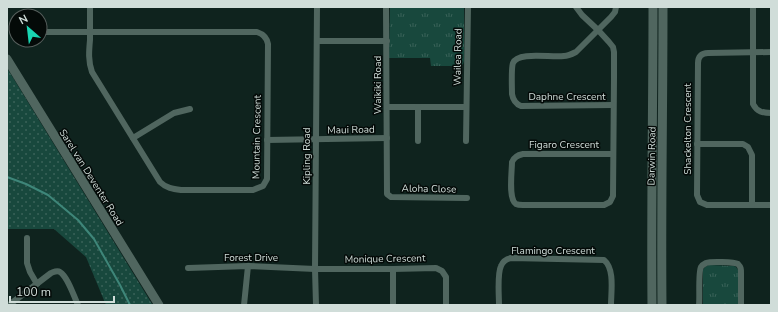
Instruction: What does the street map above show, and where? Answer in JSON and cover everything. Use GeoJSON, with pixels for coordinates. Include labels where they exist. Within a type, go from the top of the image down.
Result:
{"type":"FeatureCollection","features":[{"type":"Feature","properties":{"kind":"street","name":"Mountain Crescent"},"geometry":{"type":"LineString","coordinates":[[90,7],[89,62],[92,72],[160,182],[173,189],[181,190],[253,190],[263,186],[267,179],[268,44],[266,38],[262,34],[257,32],[90,32]]}},
{"type":"Feature","properties":{"kind":"street","name":"Kipling Road"},"geometry":{"type":"LineString","coordinates":[[316,305],[317,7]]}},
{"type":"Feature","properties":{"kind":"street"},"geometry":{"type":"LineString","coordinates":[[386,7],[387,41]]}},
{"type":"Feature","properties":{"kind":"street","name":"Wailea Road"},"geometry":{"type":"LineString","coordinates":[[466,141],[468,7]]}},
{"type":"Feature","properties":{"kind":"street"},"geometry":{"type":"LineString","coordinates":[[576,7],[613,47],[613,154]]}},
{"type":"Feature","properties":{"kind":"street","name":"Daphne Crescent"},"geometry":{"type":"LineString","coordinates":[[613,105],[521,106],[512,98],[512,64],[517,58],[524,56],[563,56],[576,52],[611,17],[615,12],[616,7]]}},
{"type":"Feature","properties":{"kind":"street","name":"Darwin Road"},"geometry":{"type":"LineString","coordinates":[[652,305],[653,7]]}},
{"type":"Feature","properties":{"kind":"street","name":"Darwin Road"},"geometry":{"type":"LineString","coordinates":[[662,305],[663,7]]}},
{"type":"Feature","properties":{"kind":"street"},"geometry":{"type":"LineString","coordinates":[[753,7],[753,104],[760,112],[771,113]]}},
{"type":"Feature","properties":{"kind":"street"},"geometry":{"type":"LineString","coordinates":[[48,32],[90,32]]}},
{"type":"Feature","properties":{"kind":"street","name":"Waikiki Road"},"geometry":{"type":"LineString","coordinates":[[317,41],[387,41],[387,192],[391,197]]}},
{"type":"Feature","properties":{"kind":"street","name":"Shackelton Crescent"},"geometry":{"type":"LineString","coordinates":[[771,52],[708,52],[702,54],[698,63],[697,144],[697,195],[700,202],[707,205],[771,205]]}},
{"type":"Feature","properties":{"kind":"street","name":"Sarel van Deventer Road"},"geometry":{"type":"LineString","coordinates":[[7,59],[159,305]]}},
{"type":"Feature","properties":{"kind":"street"},"geometry":{"type":"LineString","coordinates":[[388,107],[466,107]]}},
{"type":"Feature","properties":{"kind":"street"},"geometry":{"type":"LineString","coordinates":[[418,107],[418,141]]}},
{"type":"Feature","properties":{"kind":"street"},"geometry":{"type":"LineString","coordinates":[[133,138],[174,113],[190,109]]}},
{"type":"Feature","properties":{"kind":"street","name":"Maui Road"},"geometry":{"type":"LineString","coordinates":[[267,140],[387,138]]}},
{"type":"Feature","properties":{"kind":"street"},"geometry":{"type":"LineString","coordinates":[[697,144],[743,144],[748,147],[752,155],[752,205]]}},
{"type":"Feature","properties":{"kind":"street","name":"Figaro Crescent"},"geometry":{"type":"LineString","coordinates":[[613,154],[613,196],[610,202],[604,205],[522,205],[516,204],[513,201],[512,162],[519,155],[613,154]]}},
{"type":"Feature","properties":{"kind":"street","name":"Aloha Close"},"geometry":{"type":"LineString","coordinates":[[391,197],[467,198]]}},
{"type":"Feature","properties":{"kind":"street"},"geometry":{"type":"LineString","coordinates":[[27,238],[27,263],[37,284]]}},
{"type":"Feature","properties":{"kind":"street","name":"Flamingo Crescent"},"geometry":{"type":"LineString","coordinates":[[499,305],[500,266],[503,262],[511,258],[604,260],[609,265],[611,273],[611,305]]}},
{"type":"Feature","properties":{"kind":"street"},"geometry":{"type":"LineString","coordinates":[[700,305],[700,271],[702,265],[708,262],[735,263],[741,268],[741,305]]}},
{"type":"Feature","properties":{"kind":"street"},"geometry":{"type":"LineString","coordinates":[[244,305],[248,266]]}},
{"type":"Feature","properties":{"kind":"street","name":"Forest Drive"},"geometry":{"type":"LineString","coordinates":[[188,268],[248,266],[315,269]]}},
{"type":"Feature","properties":{"kind":"street","name":"Monique Crescent"},"geometry":{"type":"LineString","coordinates":[[315,269],[436,268],[442,270],[446,277],[446,305]]}},
{"type":"Feature","properties":{"kind":"street"},"geometry":{"type":"LineString","coordinates":[[393,269],[393,305]]}},
{"type":"Feature","properties":{"kind":"street"},"geometry":{"type":"LineString","coordinates":[[9,305],[51,273],[57,271],[60,272],[67,280],[78,305]]}},
{"type":"Feature","properties":{"kind":"green space"},"geometry":{"type":"Polygon","coordinates":[[[390,7],[464,7],[463,64],[461,66],[431,66],[430,58],[389,58],[390,7]]]}},
{"type":"Feature","properties":{"kind":"green space"},"geometry":{"type":"Polygon","coordinates":[[[7,68],[153,305],[106,305],[86,257],[54,229],[7,229],[7,68]]]}},
{"type":"Feature","properties":{"kind":"green space"},"geometry":{"type":"Polygon","coordinates":[[[709,265],[736,267],[738,270],[739,305],[703,305],[703,270],[709,265]]]}},
{"type":"Feature","properties":{"kind":"waterway"},"geometry":{"type":"LineString","coordinates":[[7,177],[26,184],[48,195],[78,220],[94,239],[130,305]]}}]}
